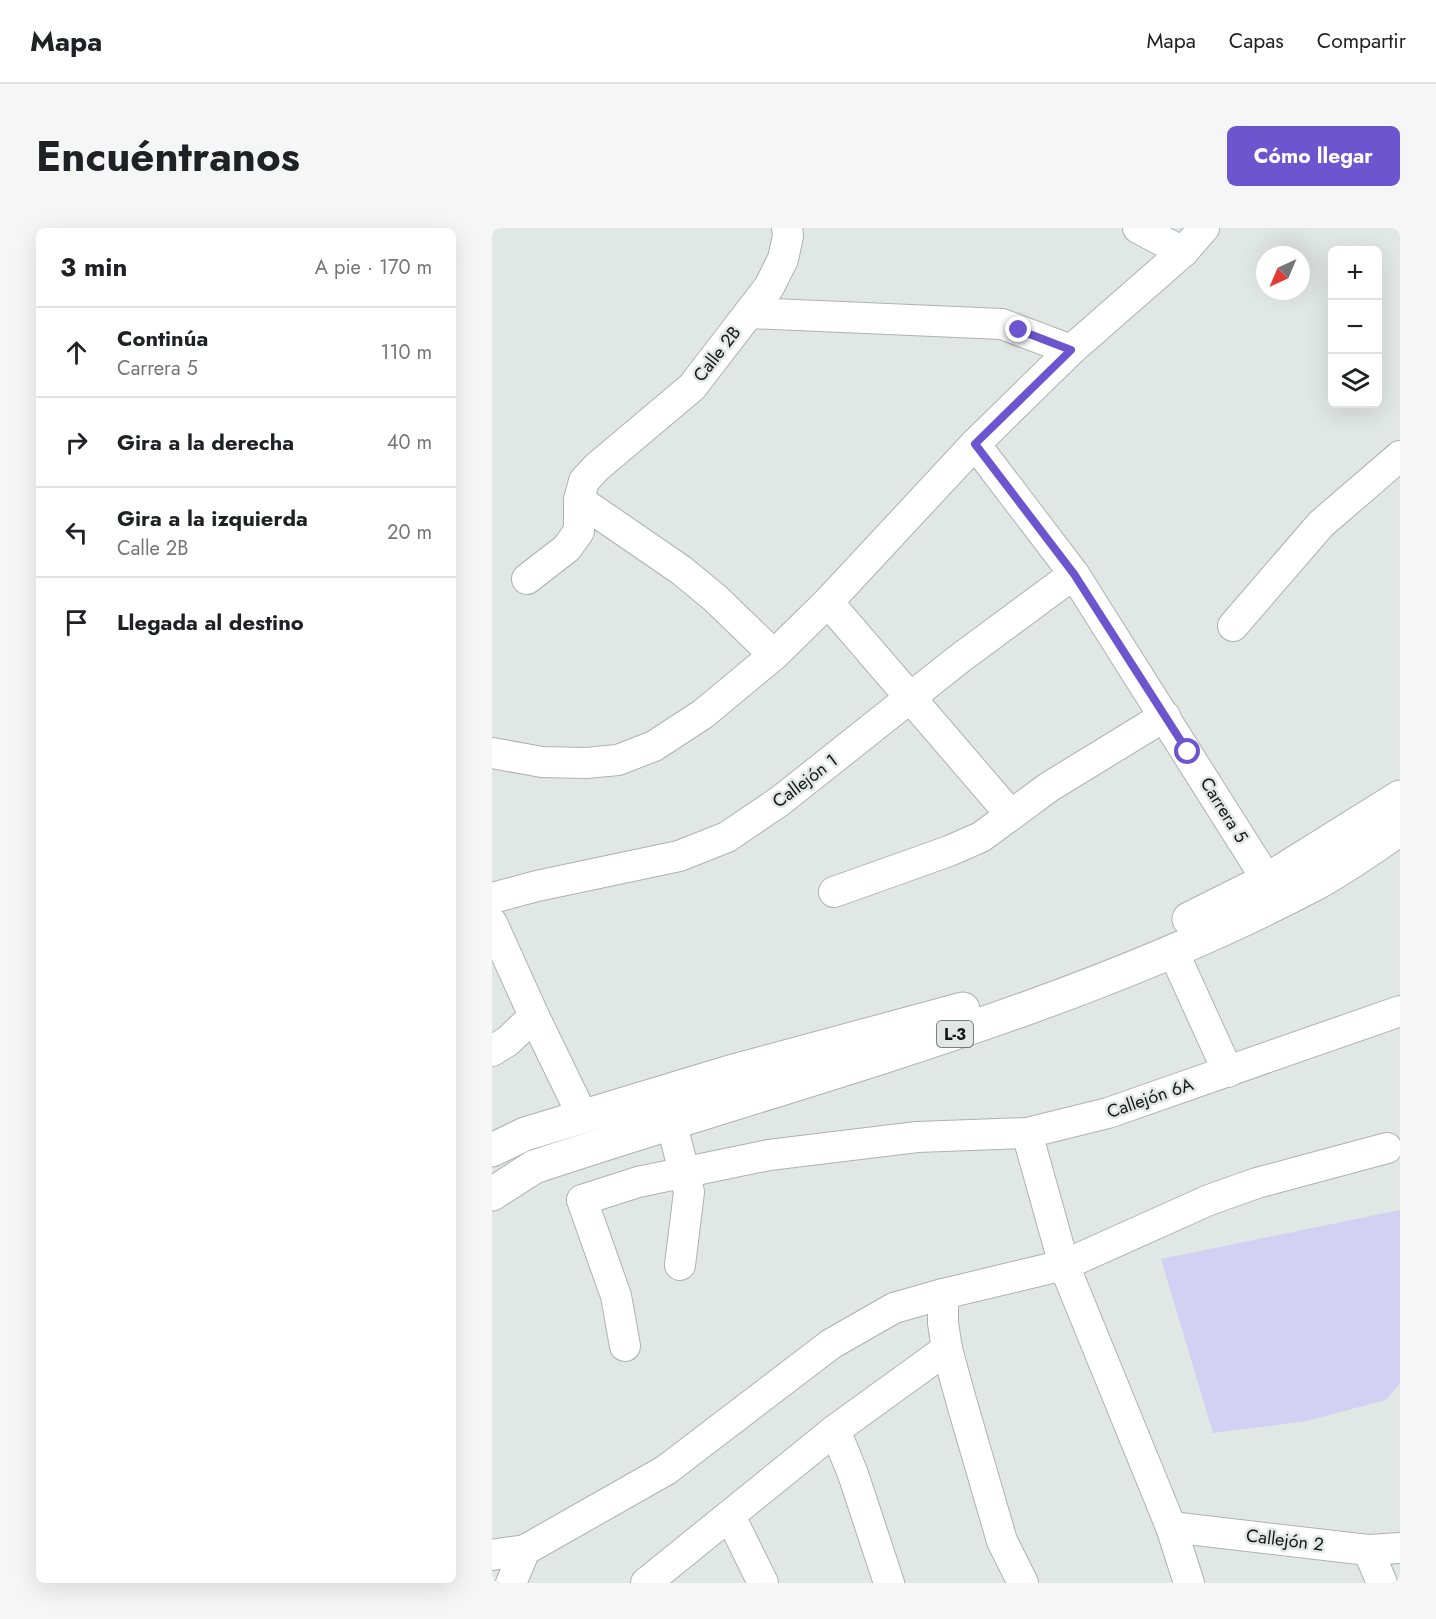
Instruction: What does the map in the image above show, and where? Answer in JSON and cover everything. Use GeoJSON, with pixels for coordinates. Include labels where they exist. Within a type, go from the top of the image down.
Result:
{"type":"FeatureCollection","features":[{"type":"Feature","properties":{"kind":"main road","name":"L-3"},"geometry":{"type":"LineString","coordinates":[[492,1150],[525,1134],[730,1072],[1005,998],[1153,938],[1267,880],[1400,797]]}},
{"type":"Feature","properties":{"kind":"main road","name":"L-3"},"geometry":{"type":"LineString","coordinates":[[492,1194],[534,1167],[671,1121],[964,1032],[1173,951],[1315,884],[1400,829]]}},
{"type":"Feature","properties":{"kind":"street"},"geometry":{"type":"LineString","coordinates":[[749,312],[769,287],[783,259],[788,236],[787,228]]}},
{"type":"Feature","properties":{"kind":"street"},"geometry":{"type":"LineString","coordinates":[[1138,228],[1183,252]]}},
{"type":"Feature","properties":{"kind":"street"},"geometry":{"type":"LineString","coordinates":[[492,753],[542,762],[586,763],[618,760],[654,746],[703,714],[774,655],[828,602],[975,444],[1071,350],[1183,252],[1204,228]]}},
{"type":"Feature","properties":{"kind":"street","name":"Calle 2B"},"geometry":{"type":"LineString","coordinates":[[527,579],[567,548],[579,531],[579,500],[584,481],[597,467],[692,387],[749,312],[1002,324],[1071,350]]}},
{"type":"Feature","properties":{"kind":"street","name":"Carrera 5"},"geometry":{"type":"LineString","coordinates":[[975,444],[1074,574],[1267,880]]}},
{"type":"Feature","properties":{"kind":"street"},"geometry":{"type":"LineString","coordinates":[[1233,626],[1321,524],[1400,456]]}},
{"type":"Feature","properties":{"kind":"street"},"geometry":{"type":"LineString","coordinates":[[579,500],[681,570],[715,598],[774,655]]}},
{"type":"Feature","properties":{"kind":"street","name":"Callejón 1"},"geometry":{"type":"LineString","coordinates":[[492,898],[537,886],[679,856],[727,837],[780,801],[959,659],[1074,574]]}},
{"type":"Feature","properties":{"kind":"street"},"geometry":{"type":"LineString","coordinates":[[828,602],[1011,815]]}},
{"type":"Feature","properties":{"kind":"street"},"geometry":{"type":"LineString","coordinates":[[834,892],[949,851],[981,837],[1048,787],[1165,716]]}},
{"type":"Feature","properties":{"kind":"street"},"geometry":{"type":"LineString","coordinates":[[492,923],[583,1117]]}},
{"type":"Feature","properties":{"kind":"street"},"geometry":{"type":"LineString","coordinates":[[1173,951],[1228,1072]]}},
{"type":"Feature","properties":{"kind":"street","name":"Callejón 6A"},"geometry":{"type":"LineString","coordinates":[[582,1200],[638,1182],[770,1155],[917,1137],[1027,1133],[1108,1113],[1400,1011]]}},
{"type":"Feature","properties":{"kind":"street"},"geometry":{"type":"LineString","coordinates":[[492,1051],[508,1041],[534,1016]]}},
{"type":"Feature","properties":{"kind":"street"},"geometry":{"type":"LineString","coordinates":[[671,1121],[685,1173],[688,1210],[680,1265]]}},
{"type":"Feature","properties":{"kind":"street"},"geometry":{"type":"LineString","coordinates":[[1027,1133],[1064,1265],[1171,1527],[1189,1583]]}},
{"type":"Feature","properties":{"kind":"street"},"geometry":{"type":"LineString","coordinates":[[492,1555],[525,1550],[666,1470],[831,1344],[894,1308],[1064,1265],[1209,1200],[1257,1183],[1387,1148]]}},
{"type":"Feature","properties":{"kind":"street"},"geometry":{"type":"LineString","coordinates":[[569,1155],[582,1200],[616,1296],[625,1346]]}},
{"type":"Feature","properties":{"kind":"street"},"geometry":{"type":"LineString","coordinates":[[943,1294],[943,1323],[947,1349],[1002,1541],[1023,1583]]}},
{"type":"Feature","properties":{"kind":"street"},"geometry":{"type":"LineString","coordinates":[[660,1578],[730,1516],[835,1430],[947,1349]]}},
{"type":"Feature","properties":{"kind":"street"},"geometry":{"type":"LineString","coordinates":[[835,1430],[853,1474],[889,1583]]}},
{"type":"Feature","properties":{"kind":"street"},"geometry":{"type":"LineString","coordinates":[[730,1516],[763,1583]]}},
{"type":"Feature","properties":{"kind":"street","name":"Callejón 2"},"geometry":{"type":"LineString","coordinates":[[1171,1527],[1368,1550],[1400,1548]]}},
{"type":"Feature","properties":{"kind":"street"},"geometry":{"type":"LineString","coordinates":[[511,1583],[525,1550]]}},
{"type":"Feature","properties":{"kind":"street"},"geometry":{"type":"LineString","coordinates":[[1368,1550],[1382,1583]]}},
{"type":"Feature","properties":{"kind":"shaded area"},"geometry":{"type":"Polygon","coordinates":[[[1400,1210],[1400,1383],[1386,1400],[1306,1421],[1213,1433],[1161,1259],[1400,1210]]]}},
{"type":"Feature","properties":{"kind":"route"},"geometry":{"type":"LineString","coordinates":[[1019,330],[1071,350],[1036,387],[975,444],[1074,574],[1188,752]]}}]}
